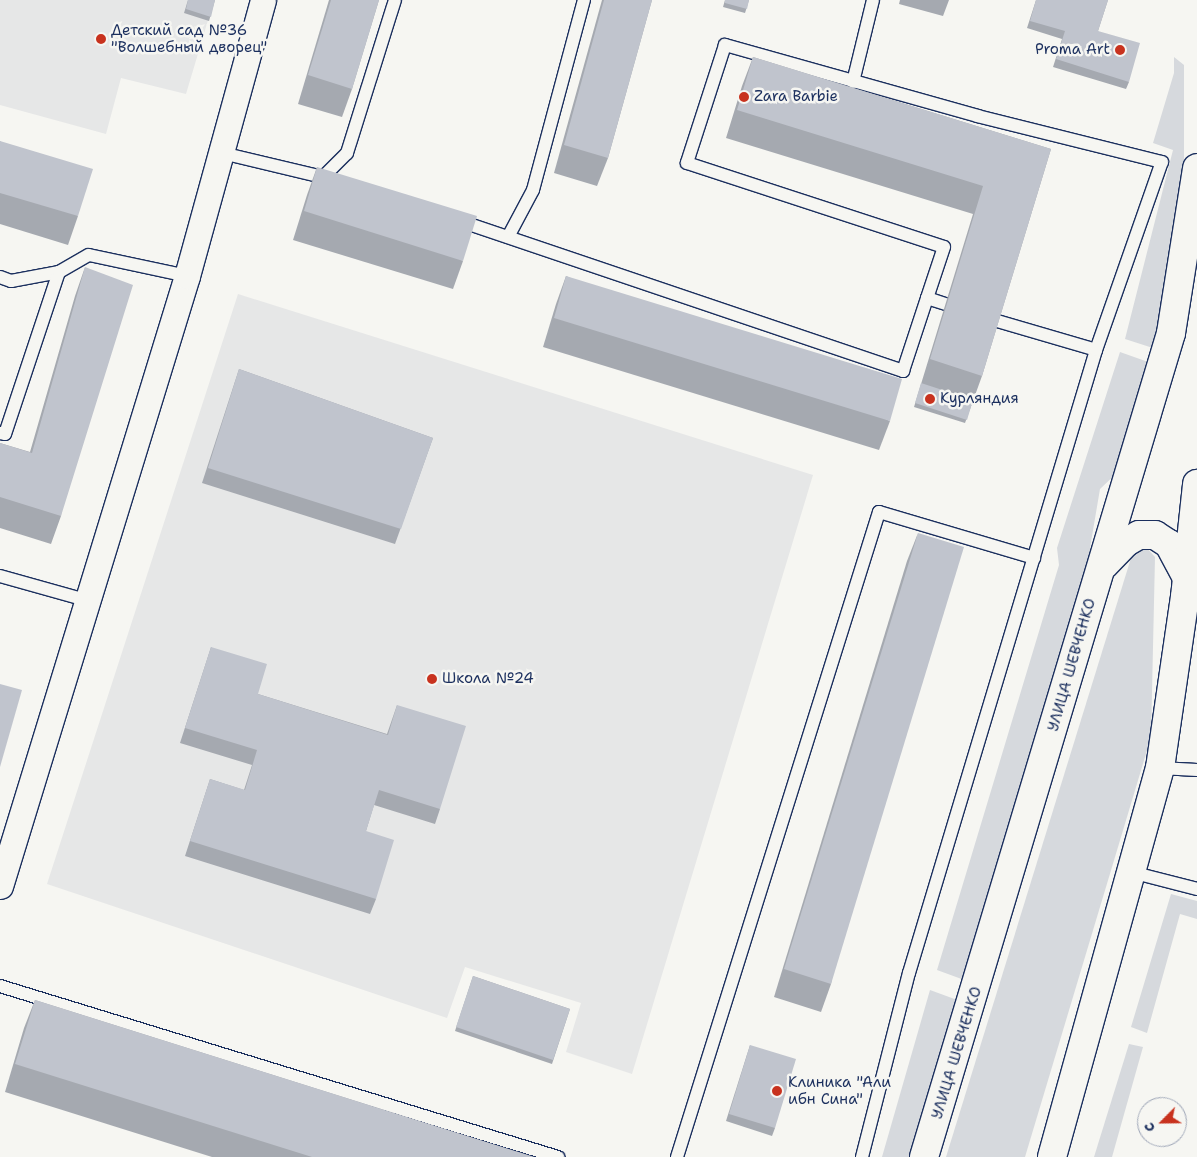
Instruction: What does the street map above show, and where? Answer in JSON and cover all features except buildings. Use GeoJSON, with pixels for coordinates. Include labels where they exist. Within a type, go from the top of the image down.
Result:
{"type":"FeatureCollection","features":[{"type":"Feature","properties":{"kind":"main road","name":"УЛИЦА ШЕВЧЕНКО"},"geometry":{"type":"LineString","coordinates":[[924,1157],[1171,333],[1193,221],[1197,168]]}},
{"type":"Feature","properties":{"kind":"main road"},"geometry":{"type":"LineString","coordinates":[[1052,1157],[1160,768],[1190,594],[1197,484]]}},
{"type":"Feature","properties":{"kind":"main road"},"geometry":{"type":"LineString","coordinates":[[1101,569],[1125,543],[1139,535],[1155,535],[1169,544],[1190,594]]}},
{"type":"Feature","properties":{"kind":"street"},"geometry":{"type":"LineString","coordinates":[[0,886],[86,600],[187,276],[263,0]]}},
{"type":"Feature","properties":{"kind":"lane"},"geometry":{"type":"LineString","coordinates":[[323,177],[347,153],[395,0]]}},
{"type":"Feature","properties":{"kind":"lane"},"geometry":{"type":"LineString","coordinates":[[508,237],[532,190],[584,0]]}},
{"type":"Feature","properties":{"kind":"lane"},"geometry":{"type":"LineString","coordinates":[[852,82],[873,0]]}},
{"type":"Feature","properties":{"kind":"lane"},"geometry":{"type":"LineString","coordinates":[[443,216],[903,371],[944,247],[687,163],[725,45],[852,82],[1162,162],[1096,350],[909,973],[862,1157]]}},
{"type":"Feature","properties":{"kind":"lane"},"geometry":{"type":"LineString","coordinates":[[222,153],[342,183]]}},
{"type":"Feature","properties":{"kind":"lane"},"geometry":{"type":"LineString","coordinates":[[0,277],[11,281],[59,272],[89,255],[187,276]]}},
{"type":"Feature","properties":{"kind":"lane"},"geometry":{"type":"LineString","coordinates":[[0,433],[5,434],[59,272]]}},
{"type":"Feature","properties":{"kind":"lane"},"geometry":{"type":"LineString","coordinates":[[927,298],[945,304]]}},
{"type":"Feature","properties":{"kind":"lane"},"geometry":{"type":"LineString","coordinates":[[997,321],[1096,350]]}},
{"type":"Feature","properties":{"kind":"lane"},"geometry":{"type":"LineString","coordinates":[[677,1157],[879,512],[1034,558]]}},
{"type":"Feature","properties":{"kind":"lane"},"geometry":{"type":"LineString","coordinates":[[0,576],[86,600]]}},
{"type":"Feature","properties":{"kind":"lane"},"geometry":{"type":"LineString","coordinates":[[1160,768],[1197,770]]}},
{"type":"Feature","properties":{"kind":"lane"},"geometry":{"type":"LineString","coordinates":[[1132,872],[1197,889]]}},
{"type":"Feature","properties":{"kind":"lane"},"geometry":{"type":"LineString","coordinates":[[0,986],[558,1157]]}},
{"type":"Feature","properties":{"kind":"shaded area","name":"Детский сад №36 \"Волшебный дворец\""},"geometry":{"type":"Polygon","coordinates":[[[0,0],[214,0],[186,94],[121,78],[106,134],[0,105],[0,0]]]}},
{"type":"Feature","properties":{"kind":"shaded area"},"geometry":{"type":"Polygon","coordinates":[[[1174,57],[1184,65],[1184,168],[1156,349],[1125,339],[1173,150],[1153,143],[1174,73],[1174,57]]]}},
{"type":"Feature","properties":{"kind":"shaded area","name":"Школа №24"},"geometry":{"type":"Polygon","coordinates":[[[238,294],[813,475],[632,1074],[566,1052],[581,1003],[465,967],[447,1018],[47,884],[238,294]]]}},
{"type":"Feature","properties":{"kind":"shaded area"},"geometry":{"type":"Polygon","coordinates":[[[1120,352],[1151,363],[1121,469],[1100,489],[1090,548],[1097,560],[967,981],[937,970],[1059,565],[1057,548],[1120,352]]]}},
{"type":"Feature","properties":{"kind":"shaded area"},"geometry":{"type":"Polygon","coordinates":[[[1145,546],[1155,557],[1151,737],[1025,1157],[946,1157],[1131,558],[1145,546]]]}},
{"type":"Feature","properties":{"kind":"shaded area"},"geometry":{"type":"Polygon","coordinates":[[[1171,894],[1197,901],[1197,919],[1180,914],[1147,1033],[1131,1027],[1171,894]]]}},
{"type":"Feature","properties":{"kind":"shaded area"},"geometry":{"type":"Polygon","coordinates":[[[930,990],[960,1001],[915,1157],[882,1157],[930,990]]]}},
{"type":"Feature","properties":{"kind":"shaded area"},"geometry":{"type":"Polygon","coordinates":[[[1129,1044],[1143,1047],[1112,1157],[1094,1157],[1129,1044]]]}},
{"type":"Feature","properties":{"kind":"place","name":"Детский сад №36 \"Волшебный дворец\""},"geometry":{"type":"Point","coordinates":[101,39]}},
{"type":"Feature","properties":{"kind":"place","name":"Proma Art"},"geometry":{"type":"Point","coordinates":[1120,50]}},
{"type":"Feature","properties":{"kind":"place","name":"Zara Barbie"},"geometry":{"type":"Point","coordinates":[744,97]}},
{"type":"Feature","properties":{"kind":"place","name":"Курляндия"},"geometry":{"type":"Point","coordinates":[930,399]}},
{"type":"Feature","properties":{"kind":"place","name":"Школа №24"},"geometry":{"type":"Point","coordinates":[432,679]}},
{"type":"Feature","properties":{"kind":"place","name":"Клиника \"Али ибн Сина\""},"geometry":{"type":"Point","coordinates":[777,1091]}}]}
